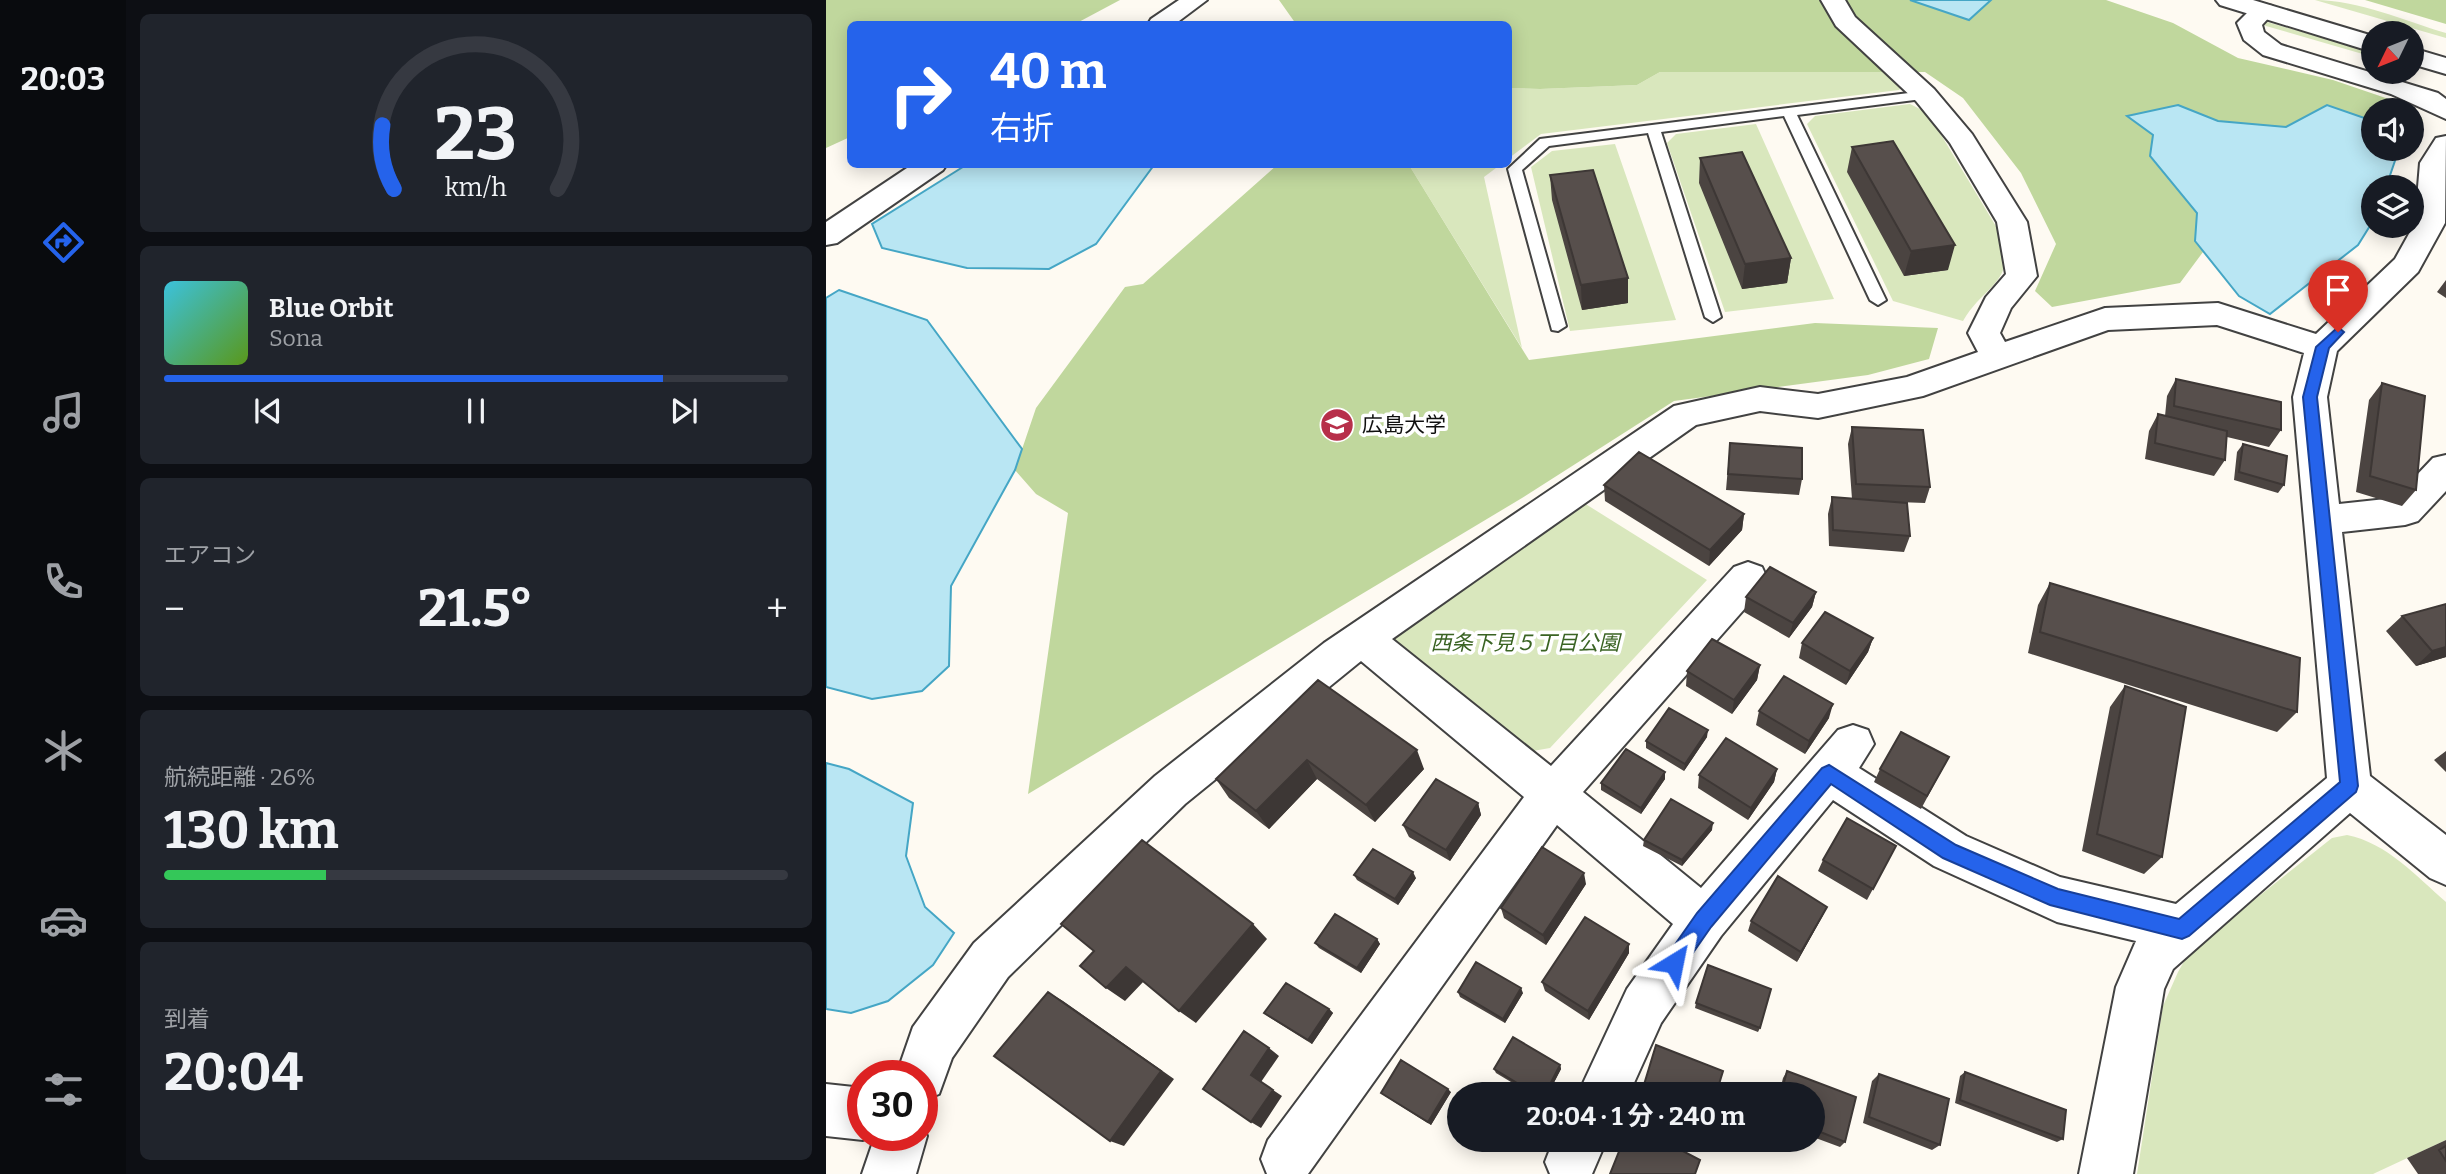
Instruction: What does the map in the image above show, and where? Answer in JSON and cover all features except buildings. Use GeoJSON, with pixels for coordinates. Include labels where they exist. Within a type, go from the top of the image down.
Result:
{"type":"FeatureCollection","features":[{"type":"Feature","properties":{"kind":"street"},"geometry":{"type":"LineString","coordinates":[[1164,21],[1195,0]]}},
{"type":"Feature","properties":{"kind":"street"},"geometry":{"type":"LineString","coordinates":[[1833,0],[1845,21],[1924,95],[1962,140],[2012,222],[2022,276],[1997,304],[1984,333],[1997,358]]}},
{"type":"Feature","properties":{"kind":"street"},"geometry":{"type":"LineString","coordinates":[[2228,0],[2274,5],[2361,25]]}},
{"type":"Feature","properties":{"kind":"street"},"geometry":{"type":"LineString","coordinates":[[2274,5],[2361,39]]}},
{"type":"Feature","properties":{"kind":"street"},"geometry":{"type":"LineString","coordinates":[[2274,5],[2249,23],[2253,35],[2272,50],[2400,88],[2429,99],[2446,111]]}},
{"type":"Feature","properties":{"kind":"street"},"geometry":{"type":"LineString","coordinates":[[2424,41],[2446,47]]}},
{"type":"Feature","properties":{"kind":"street"},"geometry":{"type":"LineString","coordinates":[[2424,60],[2446,66]]}},
{"type":"Feature","properties":{"kind":"street"},"geometry":{"type":"LineString","coordinates":[[2446,144],[2434,163],[2430,223],[2407,265],[2322,347],[2310,397],[2349,786],[2446,863]]}},
{"type":"Feature","properties":{"kind":"street"},"geometry":{"type":"LineString","coordinates":[[826,236],[927,168]]}},
{"type":"Feature","properties":{"kind":"street"},"geometry":{"type":"LineString","coordinates":[[926,1060],[931,1045],[990,960],[1170,789],[1362,638],[1686,415],[1760,399],[1818,406],[1912,388],[2105,319],[2218,314],[2322,347]]}},
{"type":"Feature","properties":{"kind":"street"},"geometry":{"type":"LineString","coordinates":[[2321,519],[2405,511],[2446,468]]}},
{"type":"Feature","properties":{"kind":"street"},"geometry":{"type":"LineString","coordinates":[[1286,1159],[1553,794],[1748,578]]}},
{"type":"Feature","properties":{"kind":"street"},"geometry":{"type":"LineString","coordinates":[[1362,638],[1704,920]]}},
{"type":"Feature","properties":{"kind":"street"},"geometry":{"type":"LineString","coordinates":[[1609,1082],[1644,1006],[1704,920],[1841,759],[1950,851],[2057,898],[2182,929]]}},
{"type":"Feature","properties":{"kind":"street"},"geometry":{"type":"LineString","coordinates":[[2106,1174],[2140,987],[2156,952],[2349,786]]}},
{"type":"Feature","properties":{"kind":"street"},"geometry":{"type":"LineString","coordinates":[[826,1110],[847,1112]]}},
{"type":"Feature","properties":{"kind":"street"},"geometry":{"type":"LineString","coordinates":[[888,1174],[896,1151]]}},
{"type":"Feature","properties":{"kind":"lane"},"geometry":{"type":"LineString","coordinates":[[1558,326],[1515,169],[1545,142],[1924,95]]}},
{"type":"Feature","properties":{"kind":"lane"},"geometry":{"type":"LineString","coordinates":[[1789,112],[1878,300]]}},
{"type":"Feature","properties":{"kind":"lane"},"geometry":{"type":"LineString","coordinates":[[1653,129],[1713,317]]}},
{"type":"Feature","properties":{"kind":"green space"},"geometry":{"type":"Polygon","coordinates":[[[826,0],[1120,0],[1081,21],[847,21],[847,138],[826,148],[826,0]]]}},
{"type":"Feature","properties":{"kind":"green space"},"geometry":{"type":"Polygon","coordinates":[[[1279,0],[1910,0],[1969,20],[1991,0],[2106,0],[2173,23],[2238,58],[2333,80],[2386,98],[2361,98],[2361,121],[2298,121],[2286,127],[2218,121],[2178,105],[2128,116],[2153,135],[2150,157],[2198,213],[2203,252],[2180,283],[2052,307],[2035,291],[2056,244],[2021,173],[1963,98],[1925,72],[1660,72],[1637,85],[1512,88],[1512,21],[1294,21],[1279,0]]]}},
{"type":"Feature","properties":{"kind":"green space"},"geometry":{"type":"Polygon","coordinates":[[[2315,0],[2348,3],[2409,21],[2387,21],[2315,0]]]}},
{"type":"Feature","properties":{"kind":"green space"},"geometry":{"type":"Polygon","coordinates":[[[2365,0],[2446,0],[2446,24],[2365,0]]]}},
{"type":"Feature","properties":{"kind":"green space"},"geometry":{"type":"Polygon","coordinates":[[[2260,20],[2361,49],[2361,54],[2266,26],[2257,22],[2260,20]]]}},
{"type":"Feature","properties":{"kind":"green space"},"geometry":{"type":"Polygon","coordinates":[[[2424,26],[2446,33],[2446,38],[2424,32],[2424,26]]]}},
{"type":"Feature","properties":{"kind":"green space"},"geometry":{"type":"Polygon","coordinates":[[[1660,72],[1890,72],[1906,82],[1899,90],[1541,134],[1512,156],[1512,88],[1637,85],[1660,72]]]}},
{"type":"Feature","properties":{"kind":"green space"},"geometry":{"type":"Polygon","coordinates":[[[1910,104],[1928,113],[2003,238],[2006,253],[2001,275],[1963,321],[1893,301],[1807,124],[1815,116],[1910,104]],[[1848,172],[1905,276],[1947,270],[1848,172]]]}},
{"type":"Feature","properties":{"kind":"green space"},"geometry":{"type":"Polygon","coordinates":[[[1756,124],[1834,299],[1725,312],[1667,143],[1676,134],[1756,124]]]}},
{"type":"Feature","properties":{"kind":"green space"},"geometry":{"type":"Polygon","coordinates":[[[1615,144],[1676,320],[1570,331],[1531,167],[1552,151],[1615,144]]]}},
{"type":"Feature","properties":{"kind":"green space"},"geometry":{"type":"Polygon","coordinates":[[[1274,168],[1411,168],[1529,360],[1815,323],[1938,328],[1929,359],[1868,375],[1674,401],[1522,498],[1028,794],[1068,513],[1036,494],[1015,470],[1036,408],[1125,287],[1143,284],[1274,168]]]}},
{"type":"Feature","properties":{"kind":"green space"},"geometry":{"type":"Polygon","coordinates":[[[1411,168],[1496,168],[1484,177],[1522,348],[1411,168]]]}},
{"type":"Feature","properties":{"kind":"green space","name":"西条下見５丁目公園"},"geometry":{"type":"Polygon","coordinates":[[[1584,503],[1707,580],[1550,748],[1516,754],[1376,634],[1584,503]]]}},
{"type":"Feature","properties":{"kind":"green space"},"geometry":{"type":"Polygon","coordinates":[[[2347,835],[2362,839],[2388,853],[2446,902],[2446,1140],[2373,1174],[2137,1174],[2163,1006],[2190,951],[2332,838],[2347,835]]]}},
{"type":"Feature","properties":{"kind":"water"},"geometry":{"type":"Polygon","coordinates":[[[1910,0],[1991,0],[1969,20],[1910,0]]]}},
{"type":"Feature","properties":{"kind":"water"},"geometry":{"type":"Polygon","coordinates":[[[2178,105],[2218,121],[2286,127],[2327,105],[2361,117],[2361,161],[2395,161],[2390,175],[2361,175],[2362,238],[2358,245],[2270,314],[2239,296],[2195,241],[2197,213],[2150,156],[2153,135],[2127,116],[2178,105]]]}},
{"type":"Feature","properties":{"kind":"water"},"geometry":{"type":"Polygon","coordinates":[[[961,168],[1152,168],[1096,244],[1049,269],[967,268],[882,248],[872,224],[961,168]]]}},
{"type":"Feature","properties":{"kind":"water"},"geometry":{"type":"Polygon","coordinates":[[[839,290],[927,320],[1022,449],[1015,470],[951,586],[949,666],[922,691],[872,699],[826,687],[826,298],[839,290]]]}},
{"type":"Feature","properties":{"kind":"water"},"geometry":{"type":"Polygon","coordinates":[[[826,763],[849,769],[913,803],[906,856],[925,907],[954,933],[933,965],[888,1001],[851,1013],[826,1009],[826,763]]]}},
{"type":"Feature","properties":{"kind":"place","name":"広島大学"},"geometry":{"type":"Point","coordinates":[1337,425]}},
{"type":"Feature","properties":{"kind":"route"},"geometry":{"type":"LineString","coordinates":[[1674,963],[1704,920],[1829,773],[1950,851],[2057,898],[2182,929],[2349,786],[2310,397],[2322,347],[2338,332]]}}]}
